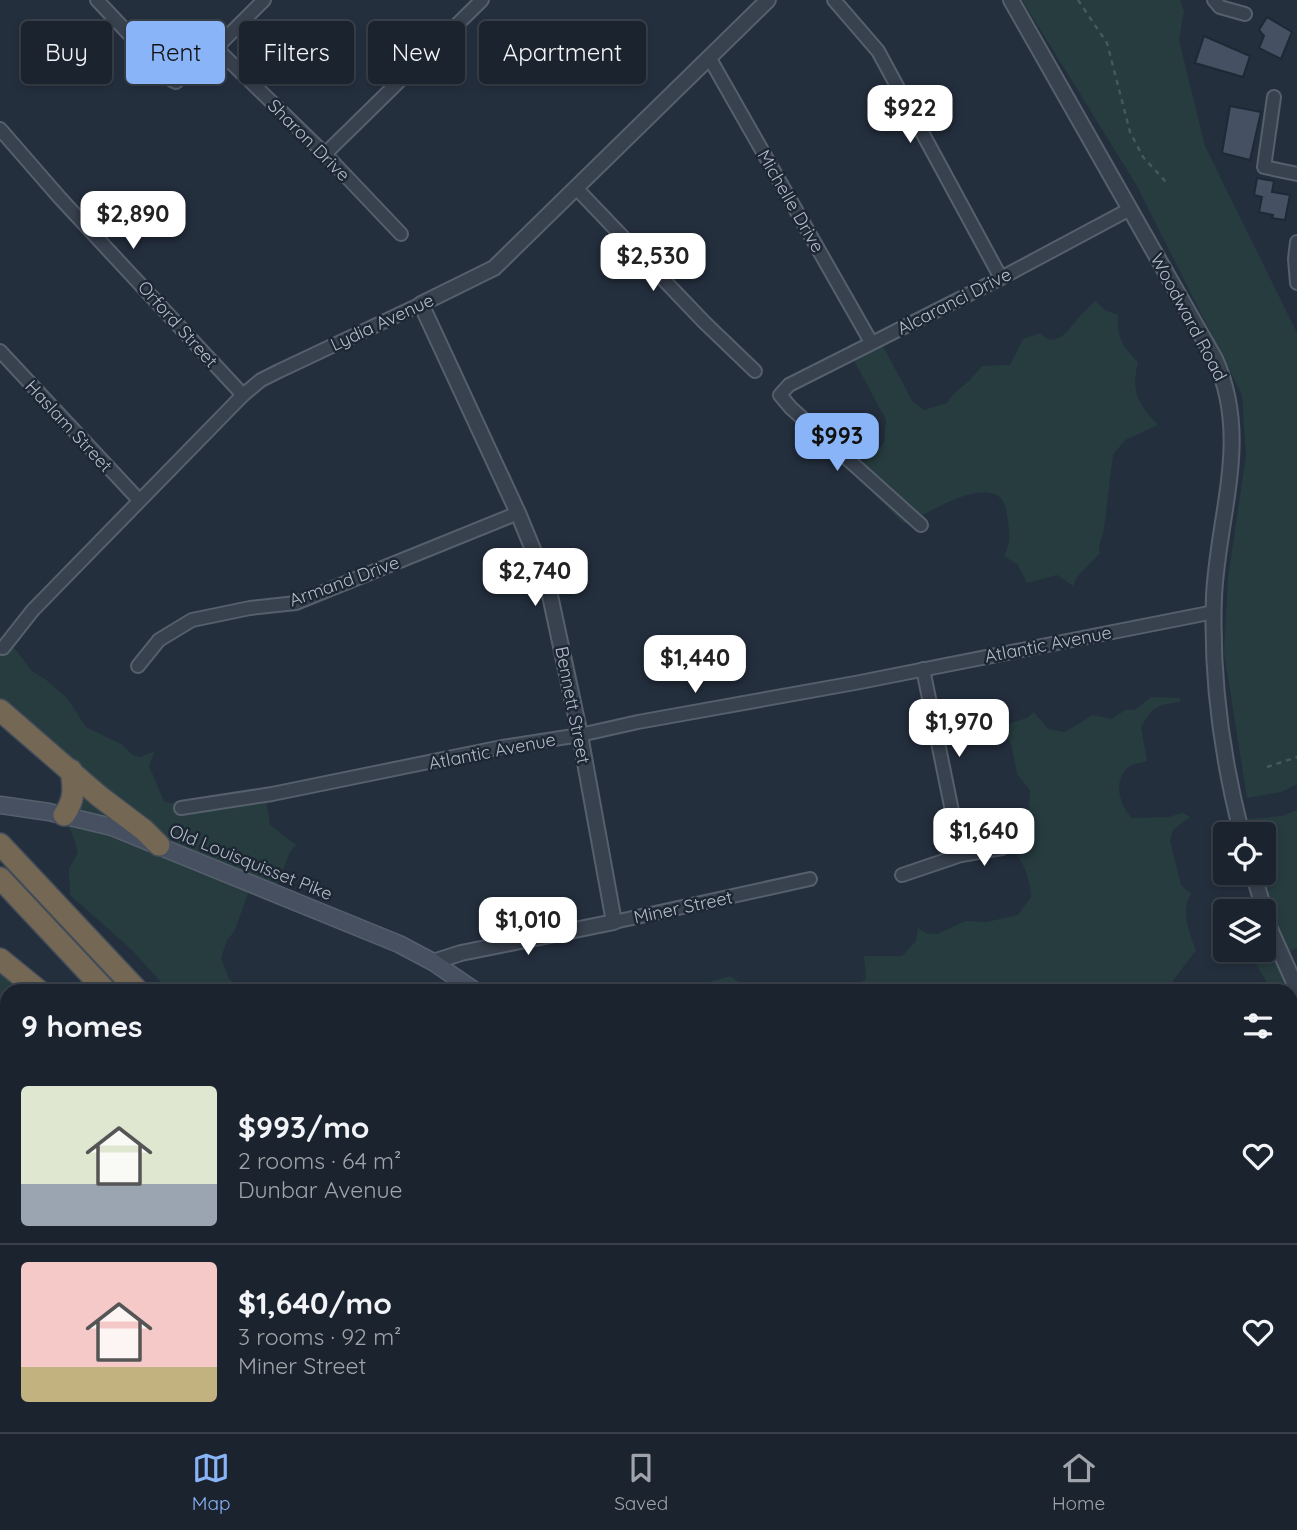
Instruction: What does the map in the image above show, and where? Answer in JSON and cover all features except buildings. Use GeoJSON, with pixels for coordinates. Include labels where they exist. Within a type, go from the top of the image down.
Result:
{"type":"FeatureCollection","features":[{"type":"Feature","properties":{"kind":"highway"},"geometry":{"type":"LineString","coordinates":[[0,710],[159,845]]}},
{"type":"Feature","properties":{"kind":"highway"},"geometry":{"type":"LineString","coordinates":[[64,815],[72,804],[71,770]]}},
{"type":"Feature","properties":{"kind":"highway"},"geometry":{"type":"LineString","coordinates":[[1,845],[131,984]]}},
{"type":"Feature","properties":{"kind":"highway"},"geometry":{"type":"LineString","coordinates":[[0,878],[98,984]]}},
{"type":"Feature","properties":{"kind":"highway"},"geometry":{"type":"LineString","coordinates":[[0,959],[31,984]]}},
{"type":"Feature","properties":{"kind":"main road","name":"Old Louisquisset Pike"},"geometry":{"type":"LineString","coordinates":[[0,805],[64,815],[112,827],[159,845],[398,944],[433,962],[465,984]]}},
{"type":"Feature","properties":{"kind":"street"},"geometry":{"type":"LineString","coordinates":[[97,0],[126,31]]}},
{"type":"Feature","properties":{"kind":"street"},"geometry":{"type":"LineString","coordinates":[[225,39],[264,0]]}},
{"type":"Feature","properties":{"kind":"street"},"geometry":{"type":"LineString","coordinates":[[325,154],[482,0]]}},
{"type":"Feature","properties":{"kind":"street","name":"Lydia Avenue"},"geometry":{"type":"LineString","coordinates":[[3,648],[33,610],[243,395],[261,380],[494,268],[768,0]]}},
{"type":"Feature","properties":{"kind":"street"},"geometry":{"type":"LineString","coordinates":[[834,0],[878,51],[1001,278]]}},
{"type":"Feature","properties":{"kind":"street","name":"Woodward Road"},"geometry":{"type":"LineString","coordinates":[[1011,0],[1215,359],[1229,398],[1232,459],[1219,553],[1214,612],[1214,657],[1225,753],[1239,822]]}},
{"type":"Feature","properties":{"kind":"street"},"geometry":{"type":"LineString","coordinates":[[1214,0],[1220,7],[1245,14]]}},
{"type":"Feature","properties":{"kind":"street","name":"Sharon Drive"},"geometry":{"type":"LineString","coordinates":[[225,57],[325,154],[401,234]]}},
{"type":"Feature","properties":{"kind":"street","name":"Michelle Drive"},"geometry":{"type":"LineString","coordinates":[[710,59],[871,342]]}},
{"type":"Feature","properties":{"kind":"street"},"geometry":{"type":"LineString","coordinates":[[1273,97],[1264,167],[1297,174]]}},
{"type":"Feature","properties":{"kind":"street","name":"Orford Street"},"geometry":{"type":"LineString","coordinates":[[0,129],[60,198],[243,395]]}},
{"type":"Feature","properties":{"kind":"street"},"geometry":{"type":"LineString","coordinates":[[577,189],[704,323],[755,371]]}},
{"type":"Feature","properties":{"kind":"street","name":"Alcaranci Drive"},"geometry":{"type":"LineString","coordinates":[[921,525],[810,426],[780,395],[789,385],[1001,278],[1130,209]]}},
{"type":"Feature","properties":{"kind":"street"},"geometry":{"type":"LineString","coordinates":[[1297,242],[1297,283]]}},
{"type":"Feature","properties":{"kind":"street","name":"Bennett Street"},"geometry":{"type":"LineString","coordinates":[[421,304],[518,513],[548,586],[580,735],[614,922]]}},
{"type":"Feature","properties":{"kind":"street","name":"Haslam Street"},"geometry":{"type":"LineString","coordinates":[[0,351],[139,500]]}},
{"type":"Feature","properties":{"kind":"street","name":"Armand Drive"},"geometry":{"type":"LineString","coordinates":[[138,666],[159,640],[192,620],[250,608],[296,603],[518,513]]}},
{"type":"Feature","properties":{"kind":"street","name":"Atlantic Avenue"},"geometry":{"type":"LineString","coordinates":[[181,808],[312,786],[502,747],[580,735],[1214,612]]}},
{"type":"Feature","properties":{"kind":"street"},"geometry":{"type":"LineString","coordinates":[[923,669],[961,855]]}},
{"type":"Feature","properties":{"kind":"street"},"geometry":{"type":"LineString","coordinates":[[902,876],[961,855],[1002,848]]}},
{"type":"Feature","properties":{"kind":"street","name":"Miner Street"},"geometry":{"type":"LineString","coordinates":[[433,962],[461,953],[810,879]]}},
{"type":"Feature","properties":{"kind":"street"},"geometry":{"type":"LineString","coordinates":[[1256,885],[1270,929],[1295,984]]}},
{"type":"Feature","properties":{"kind":"path"},"geometry":{"type":"LineString","coordinates":[[1078,0],[1107,43],[1123,112],[1133,139],[1143,158],[1166,182]]}},
{"type":"Feature","properties":{"kind":"path"},"geometry":{"type":"LineString","coordinates":[[1267,767],[1297,757]]}},
{"type":"Feature","properties":{"kind":"green space"},"geometry":{"type":"Polygon","coordinates":[[[1022,0],[1180,0],[1184,11],[1179,40],[1205,146],[1297,333],[1297,784],[1281,792],[1247,798],[1224,652],[1228,578],[1246,455],[1242,395],[1137,186],[1022,0]]]}},
{"type":"Feature","properties":{"kind":"green space"},"geometry":{"type":"Polygon","coordinates":[[[1095,301],[1105,310],[1118,315],[1118,330],[1122,341],[1138,362],[1135,381],[1137,396],[1158,425],[1125,440],[1113,455],[1100,553],[1077,577],[1073,586],[1057,575],[1027,583],[1018,565],[1004,556],[1009,541],[1007,514],[1002,500],[992,493],[963,496],[907,524],[853,473],[884,443],[886,420],[850,353],[878,337],[913,402],[924,410],[947,403],[982,366],[1010,365],[1023,339],[1040,333],[1051,340],[1060,338],[1095,301]]]}},
{"type":"Feature","properties":{"kind":"green space"},"geometry":{"type":"Polygon","coordinates":[[[5,636],[32,671],[67,698],[86,727],[121,744],[134,756],[140,757],[155,751],[149,766],[164,801],[170,803],[265,791],[270,825],[296,845],[290,852],[276,887],[253,880],[234,932],[227,940],[221,958],[229,979],[235,984],[163,984],[132,950],[70,895],[69,869],[78,852],[69,825],[67,808],[84,800],[73,775],[0,712],[0,640],[5,636]]]}},
{"type":"Feature","properties":{"kind":"green space"},"geometry":{"type":"Polygon","coordinates":[[[1151,697],[1181,698],[1180,702],[1156,708],[1145,720],[1141,727],[1147,761],[1132,765],[1124,771],[1119,785],[1121,799],[1132,818],[1168,817],[1183,813],[1190,817],[1173,830],[1170,841],[1181,885],[1191,894],[1186,915],[1196,950],[1172,984],[858,984],[866,979],[864,956],[902,956],[916,941],[918,928],[926,933],[937,934],[966,921],[986,922],[1018,915],[1031,897],[1024,866],[1015,853],[1002,844],[1026,831],[1030,790],[1017,774],[1012,748],[1003,725],[1027,718],[1034,712],[1048,729],[1065,732],[1093,715],[1112,719],[1125,710],[1135,710],[1151,697]]]}},
{"type":"Feature","properties":{"kind":"green space"},"geometry":{"type":"Polygon","coordinates":[[[1297,810],[1297,948],[1284,955],[1294,984],[1268,984],[1255,962],[1276,962],[1276,899],[1260,899],[1255,885],[1276,885],[1276,822],[1239,820],[1282,816],[1297,810]]]}},
{"type":"Feature","properties":{"kind":"green space"},"geometry":{"type":"Polygon","coordinates":[[[0,959],[31,984],[0,984],[0,959]]]}},
{"type":"Feature","properties":{"kind":"green space"},"geometry":{"type":"Polygon","coordinates":[[[730,976],[741,984],[703,984],[730,976]]]}}]}
